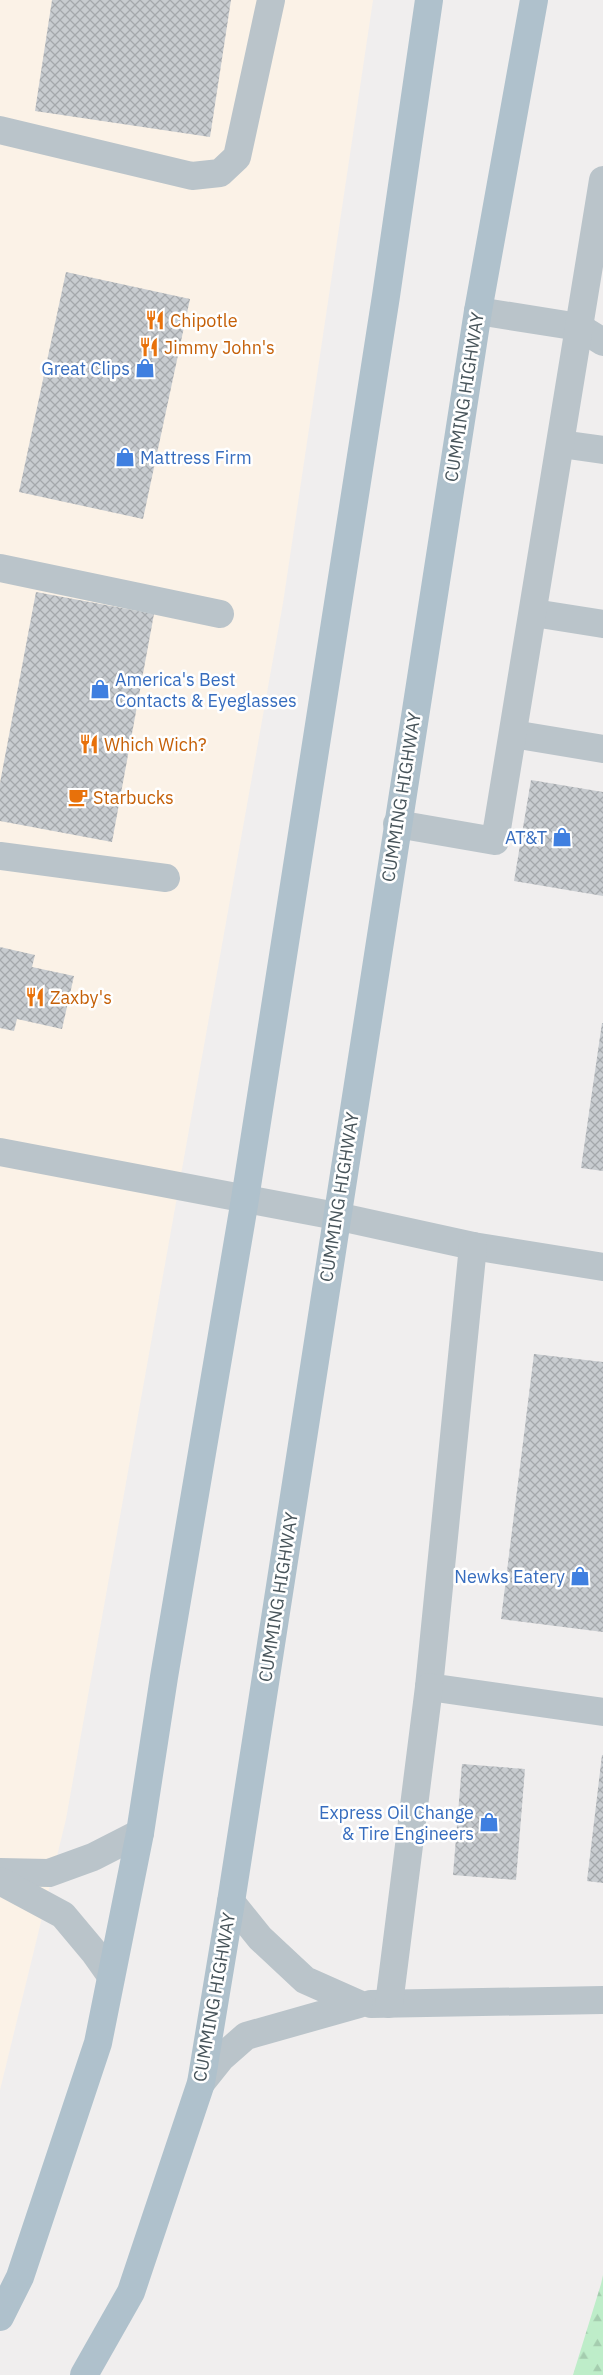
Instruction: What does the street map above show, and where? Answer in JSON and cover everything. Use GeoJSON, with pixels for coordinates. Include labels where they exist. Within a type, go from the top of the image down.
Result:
{"type":"FeatureCollection","features":[{"type":"Feature","properties":{"kind":"main road"},"geometry":{"type":"LineString","coordinates":[[0,2317],[20,2277],[98,2042],[140,1833],[164,1677],[245,1198],[382,316],[429,0]]}},
{"type":"Feature","properties":{"kind":"main road","name":"CUMMING HIGHWAY"},"geometry":{"type":"LineString","coordinates":[[84,2375],[131,2292],[201,2083],[231,1902],[478,311],[534,0]]}},
{"type":"Feature","properties":{"kind":"lane"},"geometry":{"type":"LineString","coordinates":[[0,130],[192,176],[220,174],[237,157],[270,0]]}},
{"type":"Feature","properties":{"kind":"lane"},"geometry":{"type":"LineString","coordinates":[[397,824],[494,841],[534,613],[603,180]]}},
{"type":"Feature","properties":{"kind":"lane"},"geometry":{"type":"LineString","coordinates":[[478,311],[579,327],[603,342]]}},
{"type":"Feature","properties":{"kind":"lane"},"geometry":{"type":"LineString","coordinates":[[561,444],[603,450]]}},
{"type":"Feature","properties":{"kind":"lane"},"geometry":{"type":"LineString","coordinates":[[0,568],[220,614]]}},
{"type":"Feature","properties":{"kind":"lane"},"geometry":{"type":"LineString","coordinates":[[534,613],[603,624]]}},
{"type":"Feature","properties":{"kind":"lane"},"geometry":{"type":"LineString","coordinates":[[513,734],[603,749]]}},
{"type":"Feature","properties":{"kind":"lane"},"geometry":{"type":"LineString","coordinates":[[0,856],[166,878]]}},
{"type":"Feature","properties":{"kind":"lane"},"geometry":{"type":"LineString","coordinates":[[0,1152],[336,1216],[473,1246],[603,1267]]}},
{"type":"Feature","properties":{"kind":"lane"},"geometry":{"type":"LineString","coordinates":[[390,2004],[430,1687],[473,1246]]}},
{"type":"Feature","properties":{"kind":"lane"},"geometry":{"type":"LineString","coordinates":[[430,1687],[603,1712]]}},
{"type":"Feature","properties":{"kind":"lane"},"geometry":{"type":"LineString","coordinates":[[0,1872],[49,1873],[92,1857],[140,1833]]}},
{"type":"Feature","properties":{"kind":"lane"},"geometry":{"type":"LineString","coordinates":[[0,1881],[63,1915],[111,1976]]}},
{"type":"Feature","properties":{"kind":"lane"},"geometry":{"type":"LineString","coordinates":[[231,1902],[260,1938],[305,1980],[359,2004]]}},
{"type":"Feature","properties":{"kind":"lane"},"geometry":{"type":"LineString","coordinates":[[201,2083],[221,2058],[246,2036],[359,2004],[603,2000]]}},
{"type":"Feature","properties":{"kind":"shaded area"},"geometry":{"type":"Polygon","coordinates":[[[0,0],[373,0],[283,603],[66,1819],[0,2090],[0,0]]]}},
{"type":"Feature","properties":{"kind":"green space"},"geometry":{"type":"Polygon","coordinates":[[[603,2275],[603,2375],[573,2375],[601,2284],[603,2275]]]}},
{"type":"Feature","properties":{"kind":"building"},"geometry":{"type":"Polygon","coordinates":[[[52,0],[231,0],[210,137],[35,111],[52,0]]]}},
{"type":"Feature","properties":{"kind":"building"},"geometry":{"type":"Polygon","coordinates":[[[66,272],[190,299],[143,519],[19,492],[66,272]]]}},
{"type":"Feature","properties":{"kind":"building"},"geometry":{"type":"Polygon","coordinates":[[[36,592],[154,614],[112,842],[0,821],[0,783],[36,592]]]}},
{"type":"Feature","properties":{"kind":"building","name":"AT&T"},"geometry":{"type":"Polygon","coordinates":[[[531,780],[603,792],[603,896],[514,881],[531,780]]]}},
{"type":"Feature","properties":{"kind":"building","name":"Zaxby's"},"geometry":{"type":"Polygon","coordinates":[[[0,947],[35,955],[32,967],[74,976],[62,1029],[17,1019],[14,1031],[0,1028],[0,947]]]}},
{"type":"Feature","properties":{"kind":"building"},"geometry":{"type":"Polygon","coordinates":[[[603,1023],[603,1171],[581,1168],[603,1023]]]}},
{"type":"Feature","properties":{"kind":"building"},"geometry":{"type":"Polygon","coordinates":[[[534,1354],[603,1362],[603,1632],[501,1619],[534,1354]]]}},
{"type":"Feature","properties":{"kind":"building"},"geometry":{"type":"Polygon","coordinates":[[[603,1755],[603,1883],[587,1881],[603,1755]]]}},
{"type":"Feature","properties":{"kind":"building","name":"Express Oil Change & Tire Engineers"},"geometry":{"type":"Polygon","coordinates":[[[462,1764],[525,1769],[516,1880],[453,1875],[462,1764]]]}},
{"type":"Feature","properties":{"kind":"place","name":"Chipotle"},"geometry":{"type":"Point","coordinates":[155,320]}},
{"type":"Feature","properties":{"kind":"place","name":"Jimmy John's"},"geometry":{"type":"Point","coordinates":[149,347]}},
{"type":"Feature","properties":{"kind":"place","name":"Great Clips"},"geometry":{"type":"Point","coordinates":[145,368]}},
{"type":"Feature","properties":{"kind":"place","name":"Mattress Firm"},"geometry":{"type":"Point","coordinates":[125,457]}},
{"type":"Feature","properties":{"kind":"place","name":"America's Best Contacts & Eyeglasses"},"geometry":{"type":"Point","coordinates":[100,689]}},
{"type":"Feature","properties":{"kind":"place","name":"Which Wich?"},"geometry":{"type":"Point","coordinates":[89,744]}},
{"type":"Feature","properties":{"kind":"place","name":"Starbucks"},"geometry":{"type":"Point","coordinates":[78,797]}},
{"type":"Feature","properties":{"kind":"place","name":"AT&T"},"geometry":{"type":"Point","coordinates":[562,837]}},
{"type":"Feature","properties":{"kind":"place","name":"Zaxby's"},"geometry":{"type":"Point","coordinates":[35,997]}},
{"type":"Feature","properties":{"kind":"place","name":"Newks Eatery"},"geometry":{"type":"Point","coordinates":[580,1576]}},
{"type":"Feature","properties":{"kind":"place","name":"Express Oil Change & Tire Engineers"},"geometry":{"type":"Point","coordinates":[489,1822]}}]}
